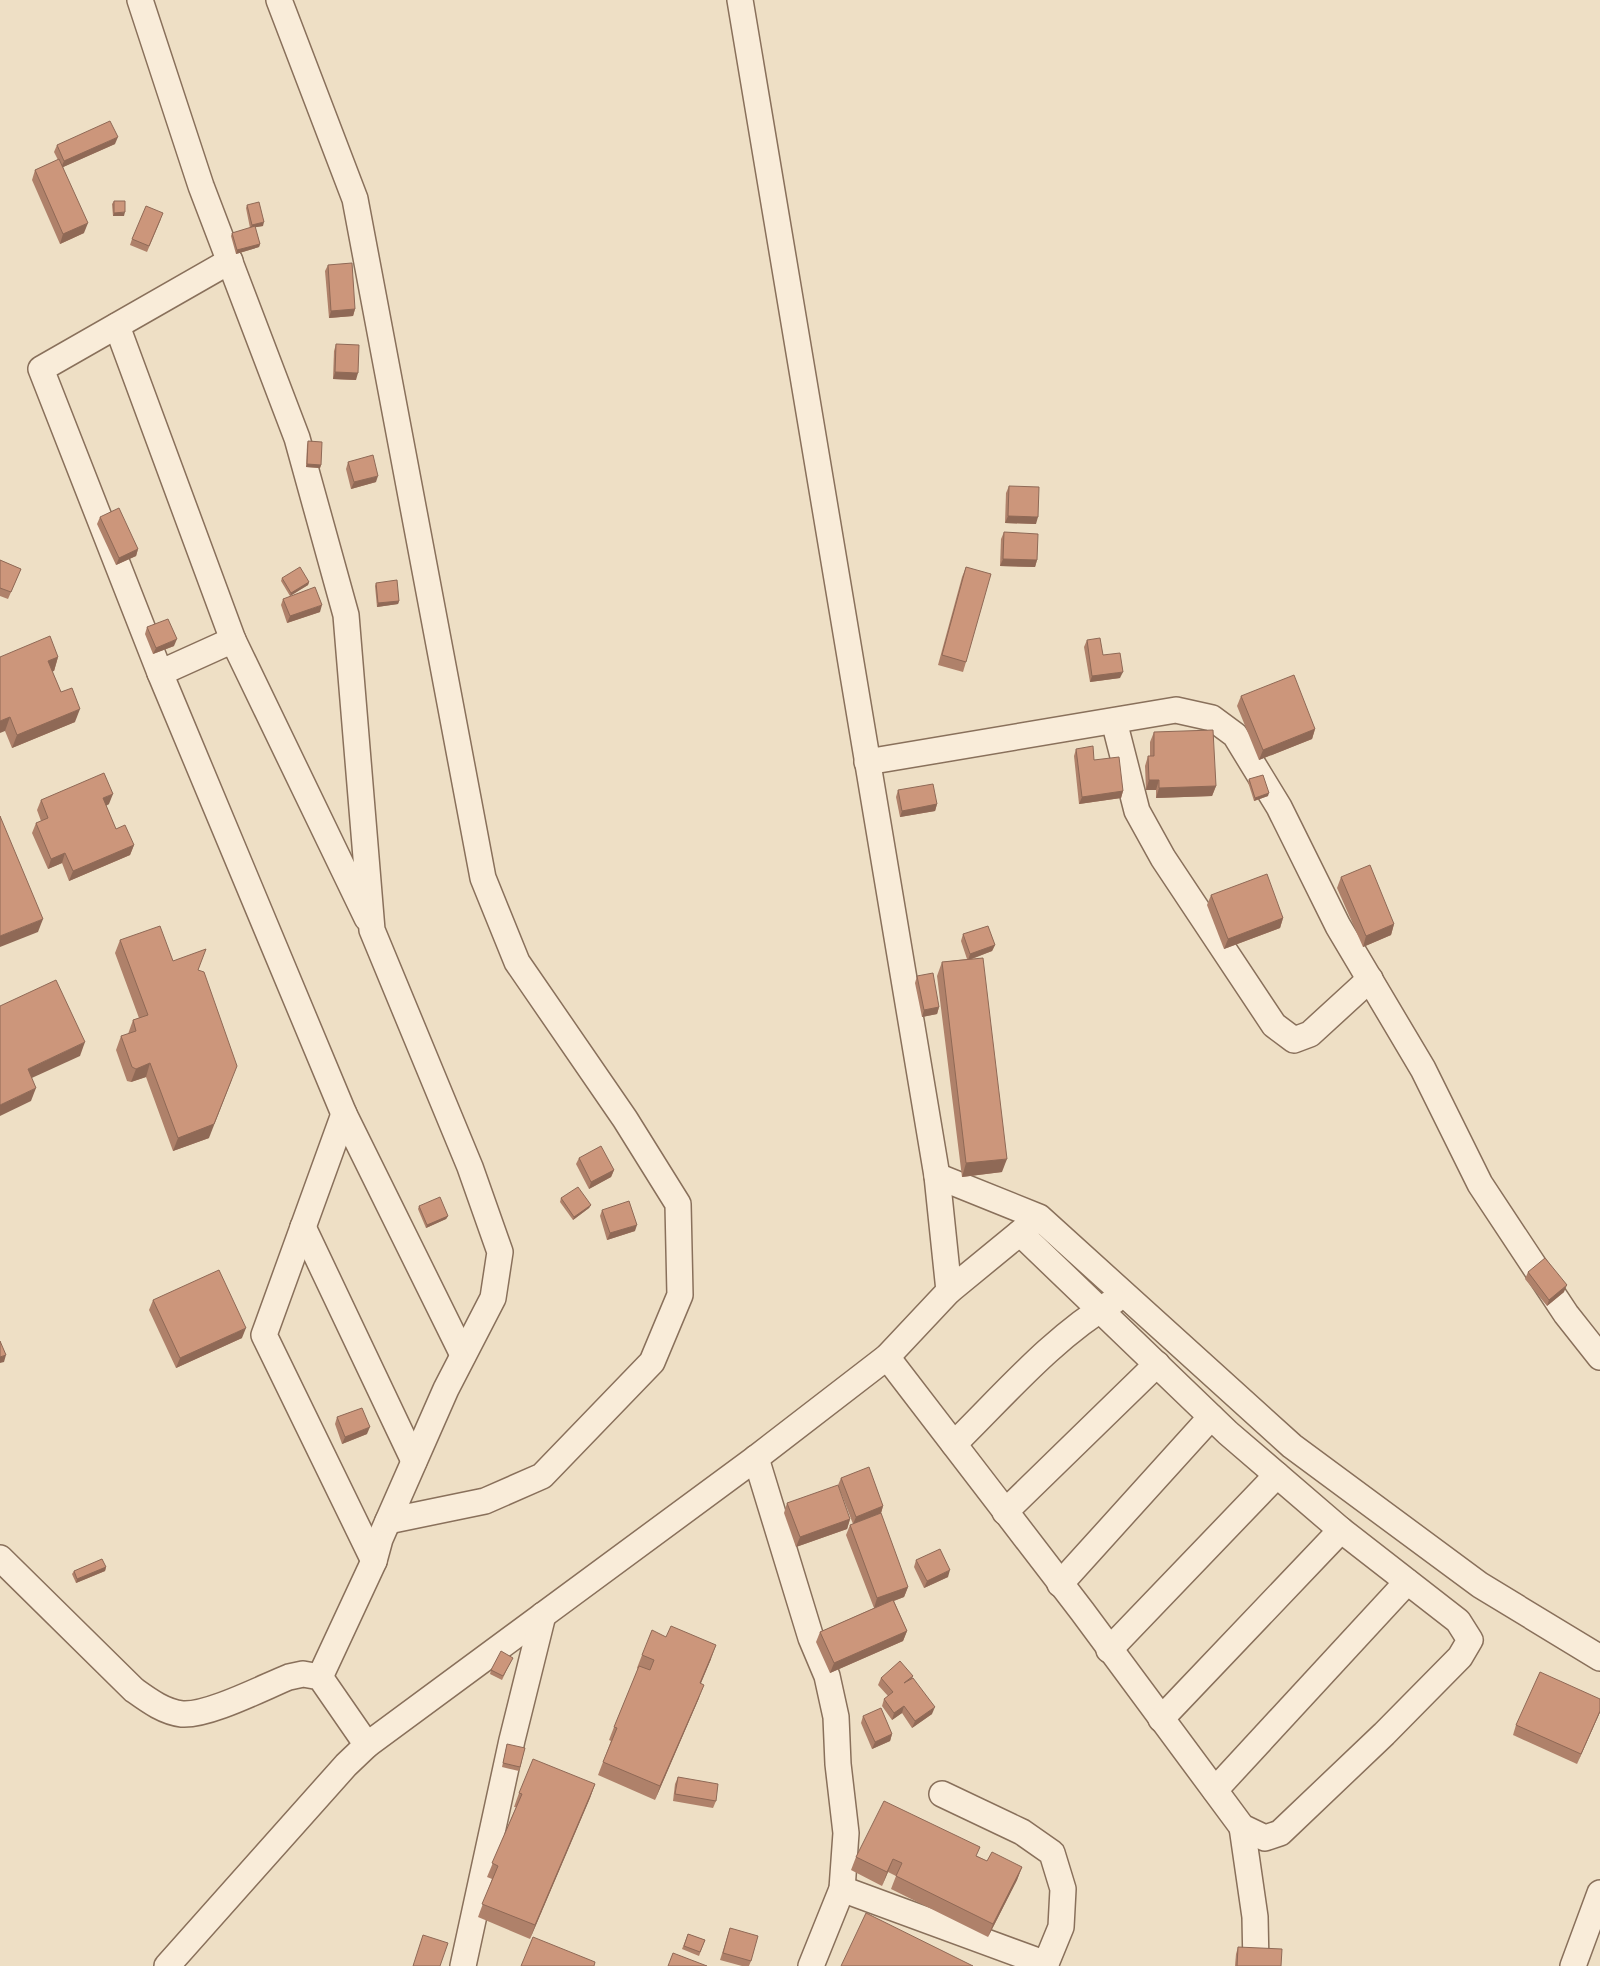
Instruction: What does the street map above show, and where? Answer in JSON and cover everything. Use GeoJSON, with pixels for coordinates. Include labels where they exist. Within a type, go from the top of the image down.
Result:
{"type":"FeatureCollection","features":[{"type":"Feature","properties":{"kind":"street"},"geometry":{"type":"LineString","coordinates":[[140,0],[201,186],[297,438],[346,616],[372,930]]}},
{"type":"Feature","properties":{"kind":"street"},"geometry":{"type":"LineString","coordinates":[[279,0],[355,199],[483,878],[517,962],[624,1119],[678,1204],[680,1295],[652,1362],[542,1476],[485,1501],[388,1521]]}},
{"type":"Feature","properties":{"kind":"street"},"geometry":{"type":"LineString","coordinates":[[740,0],[937,1176],[949,1292]]}},
{"type":"Feature","properties":{"kind":"street"},"geometry":{"type":"LineString","coordinates":[[230,261],[41,369],[160,673],[344,1114],[463,1355]]}},
{"type":"Feature","properties":{"kind":"street"},"geometry":{"type":"LineString","coordinates":[[116,326],[232,640],[372,930],[470,1167],[500,1252],[493,1298],[463,1355],[414,1461],[388,1521],[374,1561],[320,1678]]}},
{"type":"Feature","properties":{"kind":"street"},"geometry":{"type":"LineString","coordinates":[[160,673],[232,640]]}},
{"type":"Feature","properties":{"kind":"street"},"geometry":{"type":"LineString","coordinates":[[867,762],[1176,710],[1212,718],[1235,735],[1279,807],[1338,926],[1423,1069],[1480,1184],[1566,1314],[1600,1357]]}},
{"type":"Feature","properties":{"kind":"street"},"geometry":{"type":"LineString","coordinates":[[1114,721],[1137,811],[1163,858],[1274,1025],[1294,1040],[1310,1034],[1370,979]]}},
{"type":"Feature","properties":{"kind":"street"},"geometry":{"type":"LineString","coordinates":[[344,1114],[264,1335],[374,1561]]}},
{"type":"Feature","properties":{"kind":"street"},"geometry":{"type":"LineString","coordinates":[[937,1176],[1039,1217],[1292,1446],[1480,1585],[1600,1658]]}},
{"type":"Feature","properties":{"kind":"street"},"geometry":{"type":"LineString","coordinates":[[167,1966],[346,1765],[367,1745],[756,1458],[888,1357],[949,1292],[1039,1217]]}},
{"type":"Feature","properties":{"kind":"street"},"geometry":{"type":"LineString","coordinates":[[303,1226],[414,1461]]}},
{"type":"Feature","properties":{"kind":"street"},"geometry":{"type":"LineString","coordinates":[[1020,1232],[1211,1417],[1341,1530],[1458,1621],[1470,1640],[1460,1657],[1384,1734],[1280,1833],[1265,1838],[1242,1827]]}},
{"type":"Feature","properties":{"kind":"street"},"geometry":{"type":"LineString","coordinates":[[954,1444],[1041,1358],[1091,1315],[1125,1295]]}},
{"type":"Feature","properties":{"kind":"street"},"geometry":{"type":"LineString","coordinates":[[888,1357],[1242,1827],[1255,1917],[1256,1966]]}},
{"type":"Feature","properties":{"kind":"street"},"geometry":{"type":"LineString","coordinates":[[1005,1512],[1157,1364]]}},
{"type":"Feature","properties":{"kind":"street"},"geometry":{"type":"LineString","coordinates":[[1060,1584],[1211,1417]]}},
{"type":"Feature","properties":{"kind":"street"},"geometry":{"type":"LineString","coordinates":[[756,1458],[811,1638],[827,1676],[836,1717],[838,1764],[846,1833],[842,1889],[811,1966]]}},
{"type":"Feature","properties":{"kind":"street"},"geometry":{"type":"LineString","coordinates":[[1109,1650],[1277,1475]]}},
{"type":"Feature","properties":{"kind":"street"},"geometry":{"type":"LineString","coordinates":[[1162,1719],[1341,1530]]}},
{"type":"Feature","properties":{"kind":"street"},"geometry":{"type":"LineString","coordinates":[[0,1558],[134,1690],[155,1706],[183,1714],[206,1710],[289,1677],[303,1674],[320,1678],[367,1745]]}},
{"type":"Feature","properties":{"kind":"street"},"geometry":{"type":"LineString","coordinates":[[1215,1790],[1407,1582]]}},
{"type":"Feature","properties":{"kind":"street"},"geometry":{"type":"LineString","coordinates":[[463,1966],[512,1740],[543,1615]]}},
{"type":"Feature","properties":{"kind":"street"},"geometry":{"type":"LineString","coordinates":[[842,1889],[1045,1965],[1061,1927],[1063,1890],[1052,1853],[1022,1832],[942,1794]]}},
{"type":"Feature","properties":{"kind":"street"},"geometry":{"type":"LineString","coordinates":[[1573,1966],[1600,1893]]}},
{"type":"Feature","properties":{"kind":"building"},"geometry":{"type":"Polygon","coordinates":[[[110,121],[118,137],[64,161],[57,145],[110,121]]]}},
{"type":"Feature","properties":{"kind":"building"},"geometry":{"type":"Polygon","coordinates":[[[59,159],[88,223],[63,234],[35,170],[59,159]]]}},
{"type":"Feature","properties":{"kind":"building"},"geometry":{"type":"Polygon","coordinates":[[[114,201],[125,201],[125,212],[114,213],[114,201]]]}},
{"type":"Feature","properties":{"kind":"building"},"geometry":{"type":"Polygon","coordinates":[[[259,202],[264,222],[252,225],[247,205],[259,202]]]}},
{"type":"Feature","properties":{"kind":"building"},"geometry":{"type":"Polygon","coordinates":[[[146,206],[163,213],[149,246],[132,239],[146,206]]]}},
{"type":"Feature","properties":{"kind":"building"},"geometry":{"type":"Polygon","coordinates":[[[255,226],[260,244],[237,250],[232,233],[255,226]]]}},
{"type":"Feature","properties":{"kind":"building"},"geometry":{"type":"Polygon","coordinates":[[[352,263],[355,309],[331,311],[328,265],[352,263]]]}},
{"type":"Feature","properties":{"kind":"building"},"geometry":{"type":"Polygon","coordinates":[[[336,344],[359,345],[358,373],[335,372],[336,344]]]}},
{"type":"Feature","properties":{"kind":"building"},"geometry":{"type":"Polygon","coordinates":[[[308,441],[322,442],[321,465],[307,464],[308,441]]]}},
{"type":"Feature","properties":{"kind":"building"},"geometry":{"type":"Polygon","coordinates":[[[373,455],[378,476],[354,482],[348,462],[373,455]]]}},
{"type":"Feature","properties":{"kind":"building"},"geometry":{"type":"Polygon","coordinates":[[[1009,486],[1039,487],[1038,517],[1008,516],[1009,486]]]}},
{"type":"Feature","properties":{"kind":"building"},"geometry":{"type":"Polygon","coordinates":[[[119,508],[138,549],[119,558],[100,517],[119,508]]]}},
{"type":"Feature","properties":{"kind":"building"},"geometry":{"type":"Polygon","coordinates":[[[1004,532],[1038,534],[1037,560],[1003,559],[1004,532]]]}},
{"type":"Feature","properties":{"kind":"building"},"geometry":{"type":"Polygon","coordinates":[[[0,560],[21,569],[11,592],[0,588],[0,560]]]}},
{"type":"Feature","properties":{"kind":"building"},"geometry":{"type":"Polygon","coordinates":[[[300,567],[309,582],[291,593],[282,578],[300,567]]]}},
{"type":"Feature","properties":{"kind":"building"},"geometry":{"type":"Polygon","coordinates":[[[966,567],[991,574],[966,662],[942,655],[966,567]]]}},
{"type":"Feature","properties":{"kind":"building"},"geometry":{"type":"Polygon","coordinates":[[[397,580],[399,601],[378,603],[376,583],[397,580]]]}},
{"type":"Feature","properties":{"kind":"building"},"geometry":{"type":"Polygon","coordinates":[[[315,587],[322,605],[290,616],[283,599],[315,587]]]}},
{"type":"Feature","properties":{"kind":"building"},"geometry":{"type":"Polygon","coordinates":[[[168,619],[177,639],[156,648],[147,627],[168,619]]]}},
{"type":"Feature","properties":{"kind":"building"},"geometry":{"type":"Polygon","coordinates":[[[50,636],[58,657],[48,661],[61,692],[72,688],[80,709],[17,735],[10,717],[0,721],[0,657],[50,636]]]}},
{"type":"Feature","properties":{"kind":"building"},"geometry":{"type":"Polygon","coordinates":[[[1100,638],[1103,655],[1120,653],[1123,672],[1092,676],[1087,640],[1100,638]]]}},
{"type":"Feature","properties":{"kind":"building"},"geometry":{"type":"Polygon","coordinates":[[[1294,675],[1315,729],[1263,750],[1241,696],[1294,675]]]}},
{"type":"Feature","properties":{"kind":"building"},"geometry":{"type":"Polygon","coordinates":[[[1213,730],[1216,786],[1159,788],[1159,780],[1149,780],[1148,756],[1154,756],[1154,732],[1213,730]]]}},
{"type":"Feature","properties":{"kind":"building"},"geometry":{"type":"Polygon","coordinates":[[[1093,746],[1094,760],[1119,757],[1123,791],[1082,797],[1076,749],[1093,746]]]}},
{"type":"Feature","properties":{"kind":"building"},"geometry":{"type":"Polygon","coordinates":[[[104,773],[113,794],[103,798],[116,829],[125,825],[134,845],[73,871],[65,853],[51,859],[36,823],[48,818],[41,800],[104,773]]]}},
{"type":"Feature","properties":{"kind":"building"},"geometry":{"type":"Polygon","coordinates":[[[1263,775],[1269,793],[1255,798],[1249,779],[1263,775]]]}},
{"type":"Feature","properties":{"kind":"building"},"geometry":{"type":"Polygon","coordinates":[[[933,784],[937,804],[902,811],[898,790],[933,784]]]}},
{"type":"Feature","properties":{"kind":"building"},"geometry":{"type":"Polygon","coordinates":[[[0,816],[43,919],[0,936],[0,816]]]}},
{"type":"Feature","properties":{"kind":"building"},"geometry":{"type":"Polygon","coordinates":[[[1370,865],[1394,924],[1366,936],[1341,877],[1370,865]]]}},
{"type":"Feature","properties":{"kind":"building"},"geometry":{"type":"Polygon","coordinates":[[[1267,874],[1283,918],[1228,939],[1211,895],[1267,874]]]}},
{"type":"Feature","properties":{"kind":"building"},"geometry":{"type":"Polygon","coordinates":[[[160,926],[173,961],[206,949],[198,970],[204,972],[237,1066],[214,1124],[178,1138],[150,1063],[136,1069],[132,1067],[121,1036],[136,1031],[133,1020],[148,1015],[120,940],[160,926]]]}},
{"type":"Feature","properties":{"kind":"building"},"geometry":{"type":"Polygon","coordinates":[[[988,926],[995,945],[970,954],[963,934],[988,926]]]}},
{"type":"Feature","properties":{"kind":"building"},"geometry":{"type":"Polygon","coordinates":[[[983,958],[1007,1159],[966,1163],[942,962],[983,958]]]}},
{"type":"Feature","properties":{"kind":"building"},"geometry":{"type":"Polygon","coordinates":[[[933,973],[939,1007],[924,1010],[917,976],[933,973]]]}},
{"type":"Feature","properties":{"kind":"building"},"geometry":{"type":"Polygon","coordinates":[[[56,980],[85,1042],[28,1069],[36,1088],[0,1105],[0,1006],[56,980]]]}},
{"type":"Feature","properties":{"kind":"building"},"geometry":{"type":"Polygon","coordinates":[[[601,1146],[614,1170],[591,1182],[579,1158],[601,1146]]]}},
{"type":"Feature","properties":{"kind":"building"},"geometry":{"type":"Polygon","coordinates":[[[578,1187],[591,1205],[574,1217],[561,1198],[578,1187]]]}},
{"type":"Feature","properties":{"kind":"building"},"geometry":{"type":"Polygon","coordinates":[[[440,1197],[448,1216],[427,1225],[419,1206],[440,1197]]]}},
{"type":"Feature","properties":{"kind":"building"},"geometry":{"type":"Polygon","coordinates":[[[629,1201],[637,1225],[610,1233],[602,1210],[629,1201]]]}},
{"type":"Feature","properties":{"kind":"building"},"geometry":{"type":"Polygon","coordinates":[[[1545,1258],[1567,1285],[1549,1300],[1528,1272],[1545,1258]]]}},
{"type":"Feature","properties":{"kind":"building"},"geometry":{"type":"Polygon","coordinates":[[[219,1270],[246,1328],[180,1358],[153,1300],[219,1270]]]}},
{"type":"Feature","properties":{"kind":"building"},"geometry":{"type":"Polygon","coordinates":[[[0,1341],[6,1355],[0,1357],[0,1341]]]}},
{"type":"Feature","properties":{"kind":"building"},"geometry":{"type":"Polygon","coordinates":[[[362,1408],[370,1427],[345,1437],[337,1417],[362,1408]]]}},
{"type":"Feature","properties":{"kind":"building"},"geometry":{"type":"Polygon","coordinates":[[[869,1467],[883,1506],[856,1517],[841,1478],[869,1467]]]}},
{"type":"Feature","properties":{"kind":"building"},"geometry":{"type":"Polygon","coordinates":[[[838,1485],[850,1519],[800,1537],[787,1503],[838,1485]]]}},
{"type":"Feature","properties":{"kind":"building"},"geometry":{"type":"Polygon","coordinates":[[[881,1513],[908,1587],[877,1598],[850,1525],[881,1513]]]}},
{"type":"Feature","properties":{"kind":"building"},"geometry":{"type":"Polygon","coordinates":[[[940,1549],[950,1570],[927,1581],[916,1560],[940,1549]]]}},
{"type":"Feature","properties":{"kind":"building"},"geometry":{"type":"Polygon","coordinates":[[[102,1559],[106,1567],[77,1579],[74,1571],[102,1559]]]}},
{"type":"Feature","properties":{"kind":"building"},"geometry":{"type":"Polygon","coordinates":[[[893,1600],[907,1631],[834,1663],[820,1632],[893,1600]]]}},
{"type":"Feature","properties":{"kind":"building"},"geometry":{"type":"Polygon","coordinates":[[[671,1626],[716,1645],[700,1683],[704,1685],[660,1786],[603,1762],[617,1728],[614,1727],[639,1666],[650,1670],[654,1660],[642,1655],[652,1630],[666,1637],[671,1626]]]}},
{"type":"Feature","properties":{"kind":"building"},"geometry":{"type":"Polygon","coordinates":[[[501,1651],[513,1658],[503,1676],[491,1670],[501,1651]]]}},
{"type":"Feature","properties":{"kind":"building"},"geometry":{"type":"Polygon","coordinates":[[[900,1661],[913,1676],[904,1683],[913,1678],[935,1707],[915,1721],[904,1706],[894,1713],[884,1699],[893,1692],[881,1678],[900,1661]]]}},
{"type":"Feature","properties":{"kind":"building"},"geometry":{"type":"Polygon","coordinates":[[[1540,1672],[1600,1699],[1600,1711],[1581,1754],[1516,1725],[1540,1672]]]}},
{"type":"Feature","properties":{"kind":"building"},"geometry":{"type":"Polygon","coordinates":[[[881,1708],[892,1734],[875,1742],[863,1716],[881,1708]]]}},
{"type":"Feature","properties":{"kind":"building"},"geometry":{"type":"Polygon","coordinates":[[[507,1744],[525,1748],[520,1767],[503,1763],[507,1744]]]}},
{"type":"Feature","properties":{"kind":"building"},"geometry":{"type":"Polygon","coordinates":[[[533,1759],[595,1784],[535,1925],[482,1904],[498,1866],[492,1863],[522,1794],[519,1793],[533,1759]]]}},
{"type":"Feature","properties":{"kind":"building"},"geometry":{"type":"Polygon","coordinates":[[[678,1777],[718,1784],[716,1801],[675,1794],[678,1777]]]}},
{"type":"Feature","properties":{"kind":"building"},"geometry":{"type":"Polygon","coordinates":[[[884,1801],[980,1847],[976,1856],[987,1861],[992,1852],[1022,1867],[993,1924],[896,1876],[902,1863],[893,1859],[887,1872],[856,1857],[884,1801]]]}},
{"type":"Feature","properties":{"kind":"building"},"geometry":{"type":"Polygon","coordinates":[[[866,1913],[973,1966],[841,1966],[866,1913]]]}},
{"type":"Feature","properties":{"kind":"building"},"geometry":{"type":"Polygon","coordinates":[[[730,1928],[758,1936],[751,1961],[723,1953],[730,1928]]]}},
{"type":"Feature","properties":{"kind":"building"},"geometry":{"type":"Polygon","coordinates":[[[688,1934],[705,1940],[700,1952],[684,1946],[688,1934]]]}},
{"type":"Feature","properties":{"kind":"building"},"geometry":{"type":"Polygon","coordinates":[[[423,1935],[448,1943],[440,1966],[413,1966],[423,1935]]]}},
{"type":"Feature","properties":{"kind":"building"},"geometry":{"type":"Polygon","coordinates":[[[533,1937],[595,1962],[594,1966],[521,1966],[533,1937]]]}},
{"type":"Feature","properties":{"kind":"building"},"geometry":{"type":"Polygon","coordinates":[[[1238,1947],[1282,1949],[1281,1966],[1237,1966],[1238,1947]]]}},
{"type":"Feature","properties":{"kind":"building"},"geometry":{"type":"Polygon","coordinates":[[[673,1953],[707,1966],[668,1966],[673,1953]]]}}]}
